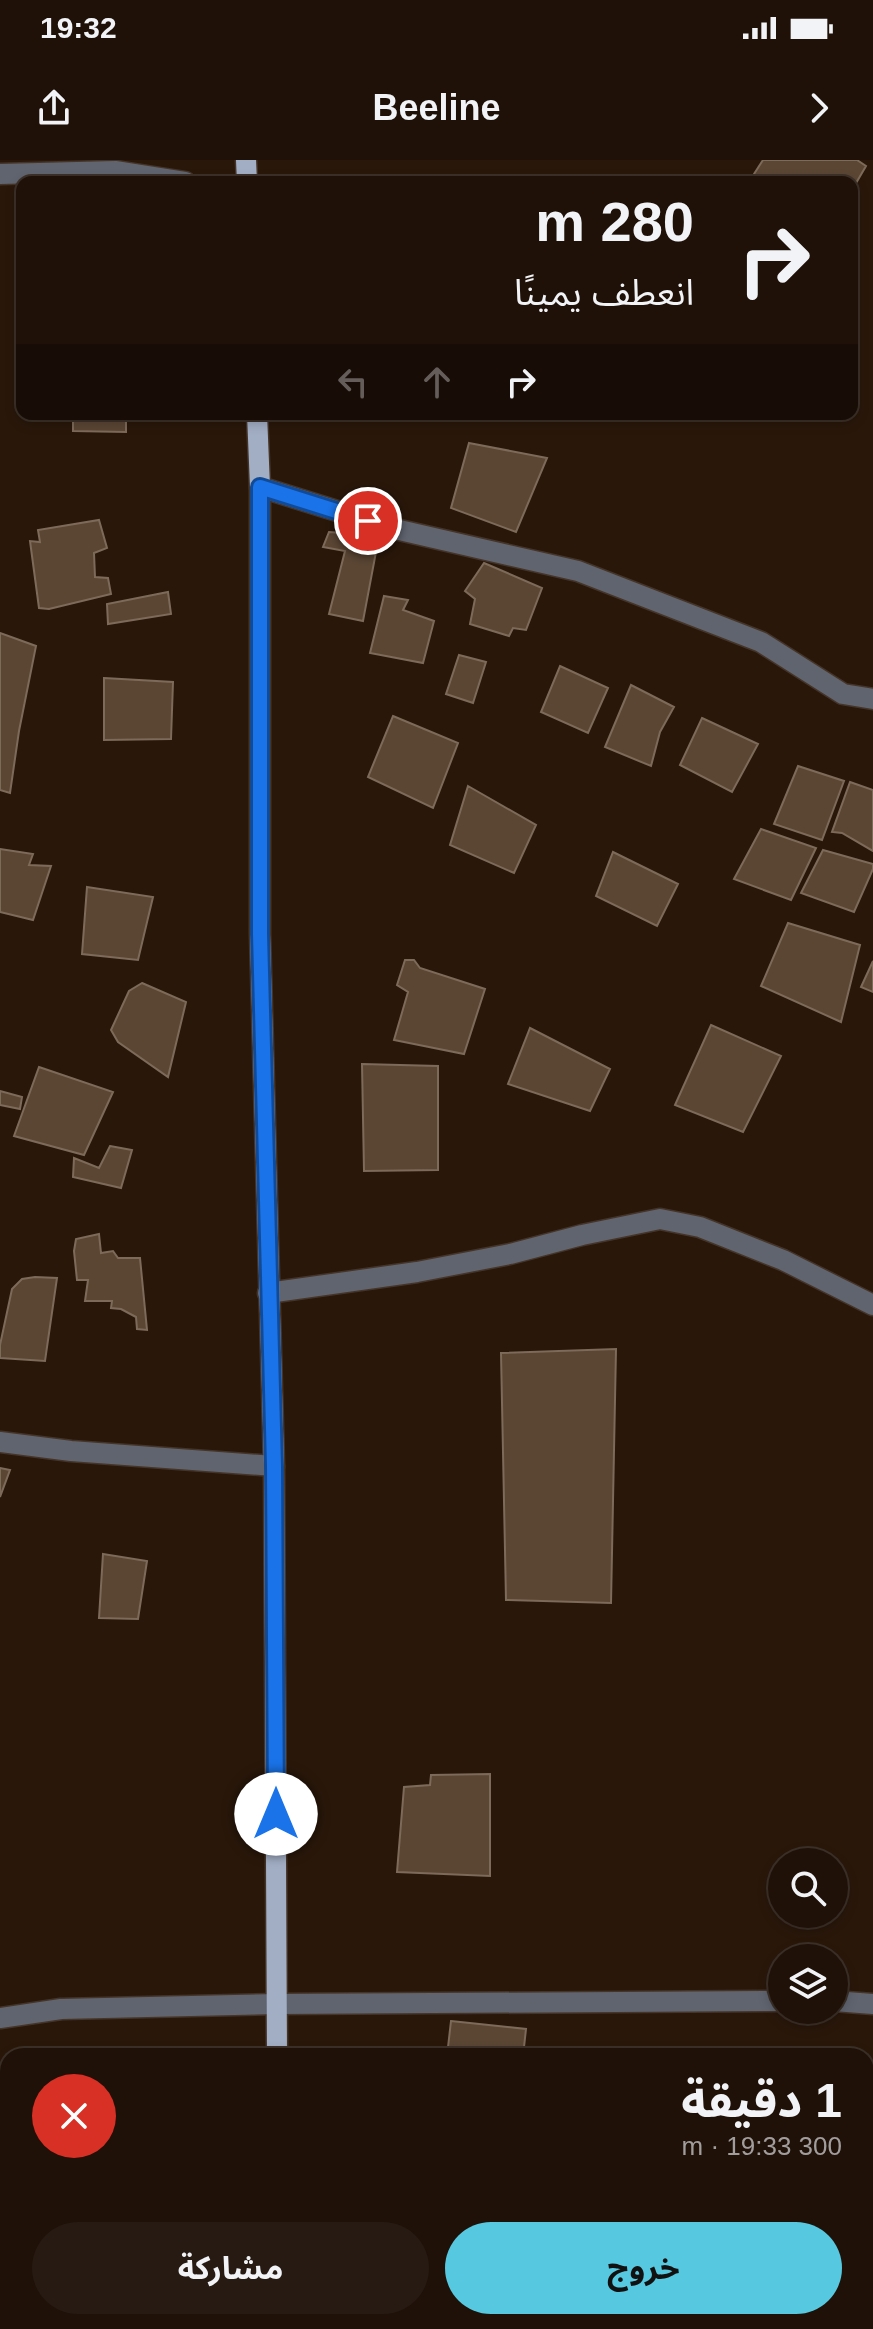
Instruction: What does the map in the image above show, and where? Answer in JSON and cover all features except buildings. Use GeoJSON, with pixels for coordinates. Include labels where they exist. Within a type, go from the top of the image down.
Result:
{"type":"FeatureCollection","features":[{"type":"Feature","properties":{"kind":"main road"},"geometry":{"type":"LineString","coordinates":[[257,420],[260,934],[274,1466],[277,2048]]}},
{"type":"Feature","properties":{"kind":"street"},"geometry":{"type":"LineString","coordinates":[[0,174],[115,171],[147,176]]}},
{"type":"Feature","properties":{"kind":"street"},"geometry":{"type":"LineString","coordinates":[[260,487],[395,529],[578,571],[761,642],[843,694],[873,699]]}},
{"type":"Feature","properties":{"kind":"street"},"geometry":{"type":"LineString","coordinates":[[268,1293],[417,1272],[660,1219],[700,1227],[783,1260],[873,1305]]}},
{"type":"Feature","properties":{"kind":"street"},"geometry":{"type":"LineString","coordinates":[[0,1442],[71,1451],[274,1466]]}},
{"type":"Feature","properties":{"kind":"street"},"geometry":{"type":"LineString","coordinates":[[0,2018],[61,2009],[277,2004],[768,2001]]}},
{"type":"Feature","properties":{"kind":"street"},"geometry":{"type":"LineString","coordinates":[[848,2002],[873,2004]]}},
{"type":"Feature","properties":{"kind":"route"},"geometry":{"type":"LineString","coordinates":[[276,1814],[274,1466],[260,934],[260,487],[368,521]]}}]}
